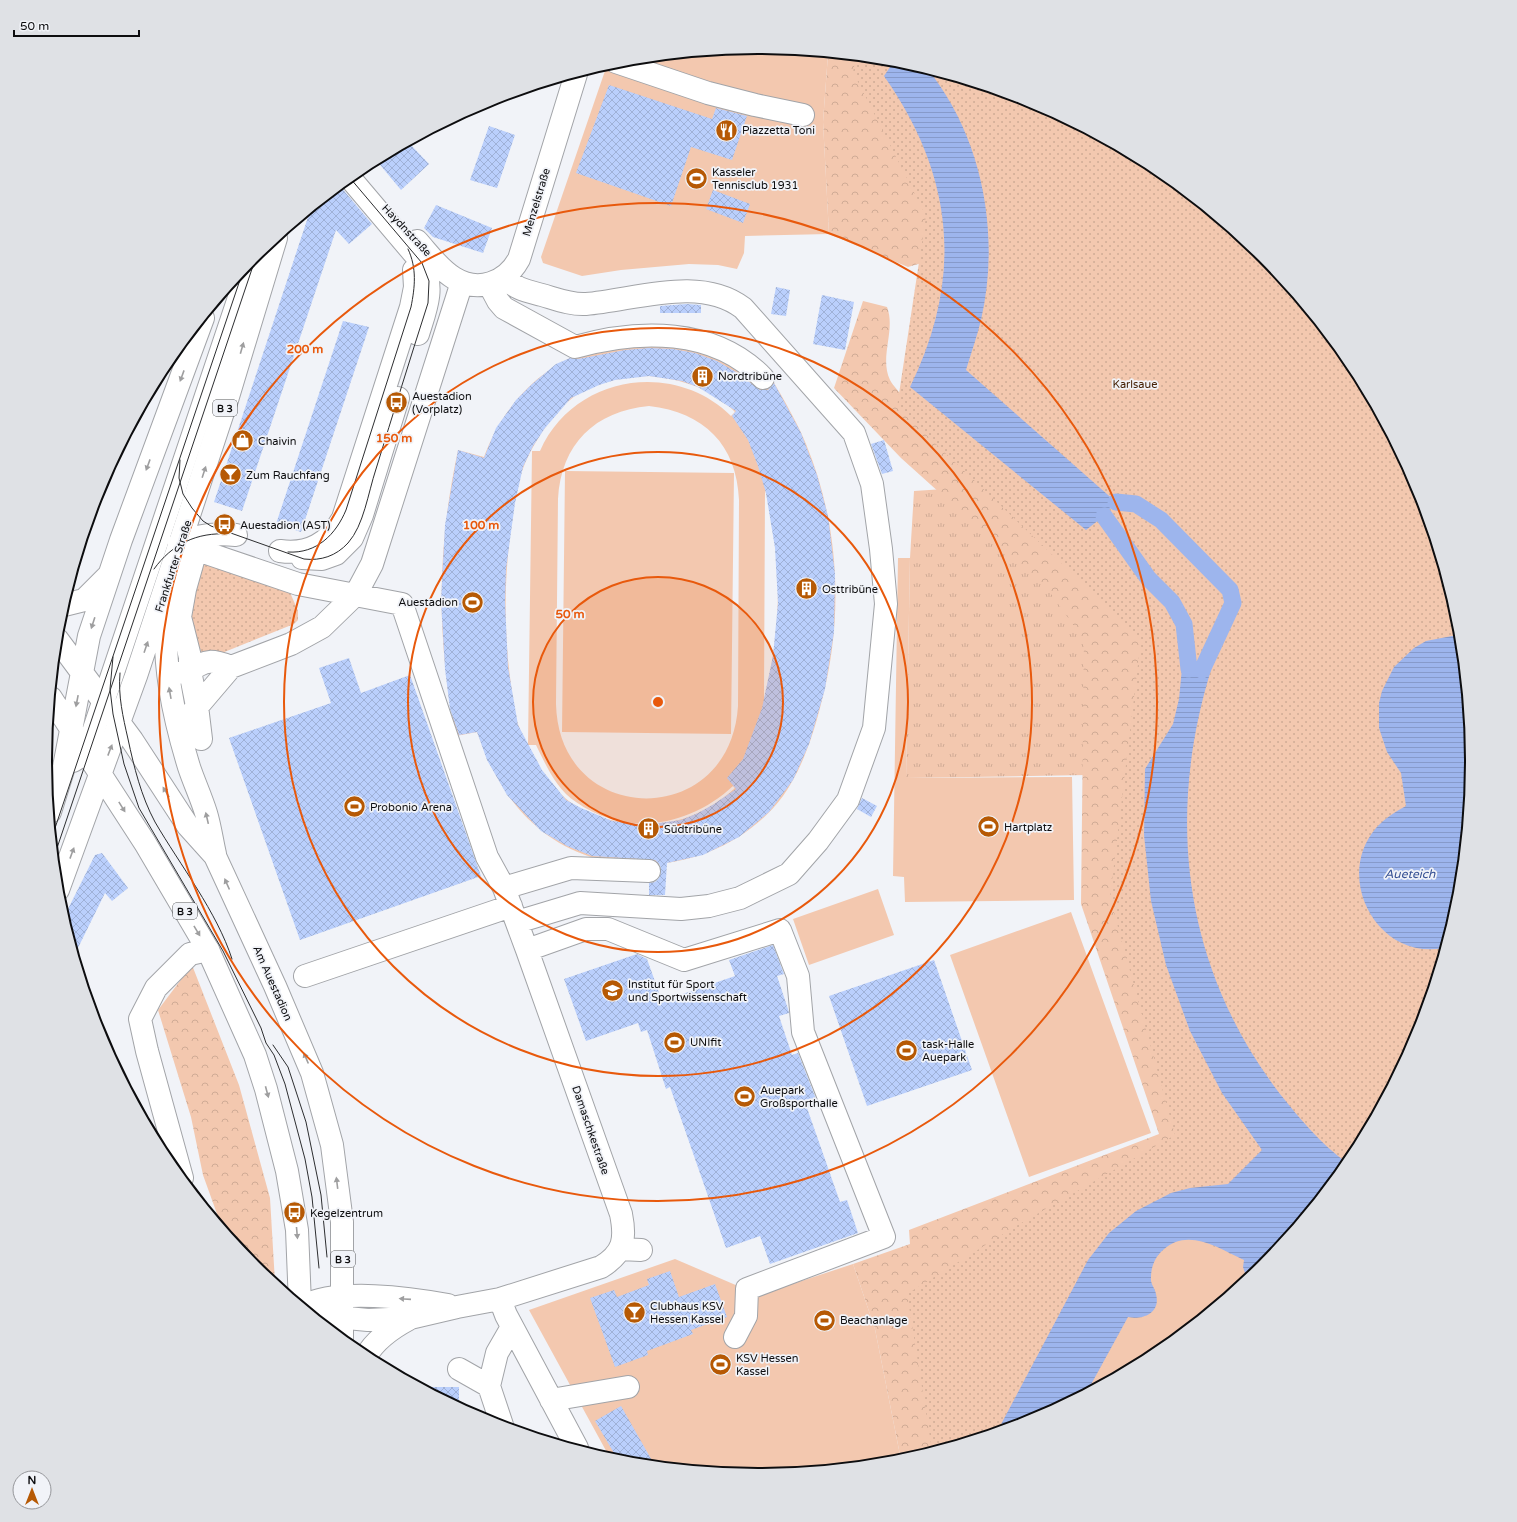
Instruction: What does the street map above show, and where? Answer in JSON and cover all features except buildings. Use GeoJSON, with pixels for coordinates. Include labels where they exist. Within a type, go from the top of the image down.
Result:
{"type":"FeatureCollection","features":[{"type":"Feature","properties":{"kind":"main road"},"geometry":{"type":"LineString","coordinates":[[630,67],[708,93],[755,106],[803,115]]}},
{"type":"Feature","properties":{"kind":"main road","name":"Menzelstraße"},"geometry":{"type":"LineString","coordinates":[[497,281],[511,272],[518,259],[574,79]]}},
{"type":"Feature","properties":{"kind":"main road","name":"Haydnstraße"},"geometry":{"type":"LineString","coordinates":[[356,181],[416,255],[445,271],[461,284]]}},
{"type":"Feature","properties":{"kind":"main road","name":"Frankfurter Straße"},"geometry":{"type":"LineString","coordinates":[[200,739],[191,714],[183,672],[190,657],[180,618],[192,508],[228,400],[273,248]]}},
{"type":"Feature","properties":{"kind":"main road"},"geometry":{"type":"LineString","coordinates":[[416,255],[429,281],[428,303],[357,527],[348,543],[336,554],[313,560],[304,559],[280,551],[304,551],[317,546],[333,534],[343,518],[411,307],[415,286],[416,255]]}},
{"type":"Feature","properties":{"kind":"main road"},"geometry":{"type":"LineString","coordinates":[[64,767],[86,753],[102,700],[247,274]]}},
{"type":"Feature","properties":{"kind":"main road"},"geometry":{"type":"LineString","coordinates":[[497,281],[498,301],[504,308],[575,347],[632,335],[685,337],[712,345],[731,354],[762,378]]}},
{"type":"Feature","properties":{"kind":"main road"},"geometry":{"type":"LineString","coordinates":[[191,714],[231,667],[291,644],[322,627],[356,594],[372,564],[461,284],[472,285],[497,281],[521,290],[572,303],[585,304],[660,293],[691,292],[724,296],[743,308],[854,433],[872,484],[881,549],[886,604],[874,728],[848,800],[818,841],[789,874],[740,898],[709,906],[681,909],[580,903],[511,906]]}},
{"type":"Feature","properties":{"kind":"main road"},"geometry":{"type":"LineString","coordinates":[[202,326],[209,332],[214,340],[219,357]]}},
{"type":"Feature","properties":{"kind":"main road"},"geometry":{"type":"LineString","coordinates":[[54,800],[64,767],[89,636],[110,573],[197,332]]}},
{"type":"Feature","properties":{"kind":"main road"},"geometry":{"type":"LineString","coordinates":[[179,475],[184,494],[192,508],[210,525]]}},
{"type":"Feature","properties":{"kind":"main road"},"geometry":{"type":"LineString","coordinates":[[142,582],[148,579],[161,560],[188,547],[195,537],[204,535],[236,535]]}},
{"type":"Feature","properties":{"kind":"main road"},"geometry":{"type":"LineString","coordinates":[[188,547],[298,584],[356,594]]}},
{"type":"Feature","properties":{"kind":"main road","name":"Frankfurter Straße"},"geometry":{"type":"LineString","coordinates":[[62,878],[120,724],[170,576],[188,547]]}},
{"type":"Feature","properties":{"kind":"main road"},"geometry":{"type":"LineString","coordinates":[[336,554],[372,564]]}},
{"type":"Feature","properties":{"kind":"main road"},"geometry":{"type":"LineString","coordinates":[[70,603],[84,600],[98,588],[110,573]]}},
{"type":"Feature","properties":{"kind":"main road"},"geometry":{"type":"LineString","coordinates":[[170,576],[165,626],[168,683],[178,728],[206,813],[215,856]]}},
{"type":"Feature","properties":{"kind":"main road","name":"Damaschkestraße"},"geometry":{"type":"LineString","coordinates":[[318,1313],[326,1316],[342,1328],[368,1320],[410,1318],[457,1306],[500,1299],[601,1267],[630,1250],[621,1214],[511,906],[487,857],[402,604],[356,594]]}},
{"type":"Feature","properties":{"kind":"main road","name":"Am Auestadion"},"geometry":{"type":"LineString","coordinates":[[62,646],[149,765],[188,826],[215,856],[275,986],[312,1072],[332,1145],[342,1222],[342,1328]]}},
{"type":"Feature","properties":{"kind":"main road"},"geometry":{"type":"LineString","coordinates":[[183,672],[203,662],[218,662],[231,667]]}},
{"type":"Feature","properties":{"kind":"main road"},"geometry":{"type":"LineString","coordinates":[[55,704],[71,730]]}},
{"type":"Feature","properties":{"kind":"main road","name":"B 3"},"geometry":{"type":"LineString","coordinates":[[71,730],[145,843],[208,950],[255,1055],[266,1089],[287,1171],[297,1230],[300,1298]]}},
{"type":"Feature","properties":{"kind":"main road"},"geometry":{"type":"LineString","coordinates":[[305,976],[511,906],[571,868],[649,871]]}},
{"type":"Feature","properties":{"kind":"main road"},"geometry":{"type":"LineString","coordinates":[[527,950],[563,935],[586,929],[608,929],[684,960],[780,930],[798,976],[803,1032],[884,1237],[747,1288],[746,1316],[735,1337]]}},
{"type":"Feature","properties":{"kind":"main road"},"geometry":{"type":"LineString","coordinates":[[178,1164],[140,1020],[156,988],[190,954],[208,950]]}},
{"type":"Feature","properties":{"kind":"main road","name":"Damaschkestraße"},"geometry":{"type":"LineString","coordinates":[[307,1304],[313,1301],[343,1295],[413,1300],[457,1306]]}},
{"type":"Feature","properties":{"kind":"main road"},"geometry":{"type":"LineString","coordinates":[[500,1299],[512,1326],[571,1441]]}},
{"type":"Feature","properties":{"kind":"main road"},"geometry":{"type":"LineString","coordinates":[[370,1350],[393,1327],[410,1318]]}},
{"type":"Feature","properties":{"kind":"main road"},"geometry":{"type":"LineString","coordinates":[[500,1418],[489,1386],[497,1353],[512,1326]]}},
{"type":"Feature","properties":{"kind":"main road"},"geometry":{"type":"LineString","coordinates":[[459,1369],[489,1386]]}},
{"type":"Feature","properties":{"kind":"main road"},"geometry":{"type":"LineString","coordinates":[[551,1400],[628,1387]]}},
{"type":"Feature","properties":{"kind":"green space","name":"Kasseler Tennisclub 1931"},"geometry":{"type":"Polygon","coordinates":[[[758,54],[828,58],[823,122],[829,234],[745,236],[744,253],[737,269],[718,265],[689,264],[621,270],[582,276],[543,263],[541,257],[605,72],[666,61],[712,56],[758,54]]]}},
{"type":"Feature","properties":{"kind":"green space"},"geometry":{"type":"Polygon","coordinates":[[[828,58],[878,65],[930,197],[932,260],[908,267],[829,234],[823,122],[828,58]]]}},
{"type":"Feature","properties":{"kind":"green space","name":"Karlsaue"},"geometry":{"type":"Polygon","coordinates":[[[855,62],[896,68],[941,79],[986,92],[1029,108],[1071,127],[1112,149],[1189,200],[1258,261],[1290,295],[1346,368],[1392,449],[1411,491],[1428,534],[1441,578],[1459,669],[1463,715],[1465,761],[1459,853],[1441,944],[1428,988],[1392,1073],[1346,1154],[1290,1227],[1258,1261],[1189,1322],[1112,1373],[1071,1395],[1029,1414],[986,1430],[931,1445],[907,1294],[1016,1226],[1175,1135],[1110,898],[1141,639],[897,407],[926,216],[853,72],[855,62]]]}},
{"type":"Feature","properties":{"kind":"green space"},"geometry":{"type":"Polygon","coordinates":[[[1257,260],[1290,295],[1346,368],[1392,449],[1414,499],[1222,1093],[999,1425],[941,1443],[900,1453],[875,1329],[853,1264],[910,1244],[909,1230],[1159,1134],[1081,904],[1084,640],[1049,591],[901,458],[834,388],[863,301],[887,307],[890,325],[886,362],[890,380],[901,395],[925,419],[1257,260]]]}},
{"type":"Feature","properties":{"kind":"green space","name":"Auestadion"},"geometry":{"type":"Polygon","coordinates":[[[628,341],[708,351],[766,387],[773,381],[799,428],[817,475],[826,507],[832,540],[835,573],[833,639],[828,672],[821,704],[806,752],[790,786],[760,821],[733,840],[702,854],[670,863],[636,865],[603,860],[571,849],[542,831],[520,810],[502,786],[495,774],[477,732],[456,736],[449,699],[442,628],[443,557],[446,522],[458,450],[484,457],[492,439],[511,407],[537,379],[569,358],[592,349],[628,341]],[[661,377],[618,379],[597,385],[578,394],[563,406],[549,422],[532,449],[518,483],[510,535],[506,578],[506,621],[508,664],[516,717],[533,757],[546,777],[570,802],[594,815],[621,822],[652,824],[678,820],[703,811],[725,797],[735,788],[733,786],[716,800],[698,810],[678,818],[658,822],[637,823],[616,820],[596,813],[569,797],[557,784],[536,745],[528,745],[532,451],[540,451],[555,426],[576,406],[600,392],[626,384],[654,382],[681,387],[707,398],[731,416],[735,412],[717,397],[695,386],[661,377]],[[649,406],[630,409],[612,415],[597,423],[584,434],[574,447],[566,462],[561,479],[558,499],[556,704],[564,745],[585,774],[613,792],[645,798],[678,793],[707,776],[728,747],[738,706],[739,500],[737,480],[732,463],[724,448],[714,435],[701,424],[686,415],[669,410],[649,406]],[[765,490],[764,700],[774,648],[778,595],[778,568],[775,542],[765,490]]]}},
{"type":"Feature","properties":{"kind":"green space"},"geometry":{"type":"Polygon","coordinates":[[[565,471],[734,473],[731,734],[562,732],[565,471]]]}},
{"type":"Feature","properties":{"kind":"green space"},"geometry":{"type":"Polygon","coordinates":[[[944,489],[1067,594],[1094,648],[1087,775],[906,778],[910,558],[914,491],[944,489]]]}},
{"type":"Feature","properties":{"kind":"green space"},"geometry":{"type":"Polygon","coordinates":[[[196,550],[286,583],[298,611],[298,620],[294,624],[217,655],[202,654],[187,616],[196,550]]]}},
{"type":"Feature","properties":{"kind":"green space","name":"Hartplatz"},"geometry":{"type":"Polygon","coordinates":[[[898,558],[910,558],[906,778],[1072,777],[1074,900],[905,902],[904,877],[893,876],[898,558]]]}},
{"type":"Feature","properties":{"kind":"green space"},"geometry":{"type":"Polygon","coordinates":[[[878,889],[894,935],[809,965],[793,919],[878,889]]]}},
{"type":"Feature","properties":{"kind":"green space"},"geometry":{"type":"Polygon","coordinates":[[[1071,912],[1151,1133],[1029,1177],[950,955],[1071,912]]]}},
{"type":"Feature","properties":{"kind":"green space"},"geometry":{"type":"Polygon","coordinates":[[[192,965],[239,1085],[270,1198],[275,1275],[259,1261],[217,1215],[203,1175],[191,1117],[158,1010],[192,965]]]}},
{"type":"Feature","properties":{"kind":"green space"},"geometry":{"type":"Polygon","coordinates":[[[1182,1239],[1199,1240],[1244,1260],[1243,1267],[1245,1273],[1189,1322],[1112,1373],[1091,1384],[1128,1317],[1141,1318],[1155,1290],[1151,1282],[1150,1274],[1152,1266],[1161,1253],[1175,1242],[1182,1239]]]}},
{"type":"Feature","properties":{"kind":"green space","name":"KSV Hessen Kassel"},"geometry":{"type":"Polygon","coordinates":[[[675,1259],[759,1295],[853,1264],[875,1329],[900,1453],[851,1461],[805,1466],[758,1468],[712,1466],[666,1461],[606,1450],[529,1310],[675,1259]]]}},
{"type":"Feature","properties":{"kind":"water"},"geometry":{"type":"Polygon","coordinates":[[[890,67],[934,77],[965,131],[976,161],[983,193],[988,225],[989,257],[981,320],[966,370],[1116,502],[1104,516],[1086,530],[910,387],[927,346],[939,306],[944,267],[944,228],[937,189],[925,151],[907,114],[884,76],[890,67]]]}},
{"type":"Feature","properties":{"kind":"water","name":"Aueteich"},"geometry":{"type":"Polygon","coordinates":[[[1453,636],[1459,669],[1465,761],[1459,853],[1441,944],[1440,948],[1420,949],[1399,942],[1382,929],[1369,912],[1361,891],[1359,870],[1364,848],[1376,828],[1383,821],[1406,806],[1401,773],[1387,752],[1379,728],[1379,703],[1382,691],[1394,667],[1414,648],[1426,641],[1453,636]]]}},
{"type":"Feature","properties":{"kind":"water"},"geometry":{"type":"Polygon","coordinates":[[[1182,668],[1211,670],[1197,726],[1189,782],[1187,837],[1192,891],[1204,944],[1222,996],[1248,1046],[1280,1094],[1311,1131],[1342,1159],[1290,1227],[1245,1273],[1243,1267],[1244,1260],[1214,1245],[1193,1240],[1183,1240],[1173,1243],[1163,1250],[1156,1259],[1151,1273],[1151,1282],[1156,1294],[1156,1306],[1150,1314],[1145,1316],[1134,1318],[1128,1317],[1091,1384],[1029,1414],[1001,1424],[1088,1260],[1109,1233],[1136,1211],[1171,1193],[1190,1188],[1228,1184],[1262,1150],[1222,1093],[1190,1031],[1166,965],[1151,901],[1144,835],[1145,769],[1173,724],[1179,699],[1182,668]]]}},
{"type":"Feature","properties":{"kind":"waterway"},"geometry":{"type":"LineString","coordinates":[[1116,502],[1136,504],[1161,520],[1230,590],[1233,603],[1202,670]]}},
{"type":"Feature","properties":{"kind":"waterway"},"geometry":{"type":"LineString","coordinates":[[1104,516],[1148,578],[1172,602],[1184,624],[1189,669]]}},
{"type":"Feature","properties":{"kind":"tram line"},"geometry":{"type":"LineString","coordinates":[[180,460],[179,478],[183,494],[203,521],[211,526],[304,559],[328,557],[343,548],[353,536],[362,518],[428,303],[429,281],[422,263],[354,182]]}},
{"type":"Feature","properties":{"kind":"tram line"},"geometry":{"type":"LineString","coordinates":[[288,552],[308,550],[324,541],[337,527],[346,510],[411,307],[414,270],[408,249]]}},
{"type":"Feature","properties":{"kind":"tram line"},"geometry":{"type":"LineString","coordinates":[[57,847],[252,268]]}},
{"type":"Feature","properties":{"kind":"tram line"},"geometry":{"type":"LineString","coordinates":[[56,826],[239,282]]}},
{"type":"Feature","properties":{"kind":"tram line"},"geometry":{"type":"LineString","coordinates":[[154,569],[161,560],[177,546],[186,541],[206,535],[228,534]]}},
{"type":"Feature","properties":{"kind":"tram line"},"geometry":{"type":"LineString","coordinates":[[113,657],[110,689],[113,714],[124,764],[139,808],[223,951],[261,1028],[266,1043],[274,1055],[285,1084],[305,1159],[312,1197],[319,1268]]}},
{"type":"Feature","properties":{"kind":"tram line"},"geometry":{"type":"LineString","coordinates":[[120,673],[120,698],[124,723],[135,771],[142,792],[155,822],[208,906],[232,959]]}},
{"type":"Feature","properties":{"kind":"tram line"},"geometry":{"type":"LineString","coordinates":[[273,1045],[288,1067],[306,1122],[321,1195],[327,1257]]}},
{"type":"Feature","properties":{"kind":"place","name":"Piazzetta Toni"},"geometry":{"type":"Point","coordinates":[726,130]}},
{"type":"Feature","properties":{"kind":"place","name":"Kasseler Tennisclub 1931"},"geometry":{"type":"Point","coordinates":[697,178]}},
{"type":"Feature","properties":{"kind":"place","name":"Nordtribüne"},"geometry":{"type":"Point","coordinates":[703,376]}},
{"type":"Feature","properties":{"kind":"place","name":"Auestadion (Vorplatz)"},"geometry":{"type":"Point","coordinates":[397,402]}},
{"type":"Feature","properties":{"kind":"place","name":"Chaivin"},"geometry":{"type":"Point","coordinates":[243,441]}},
{"type":"Feature","properties":{"kind":"place","name":"Zum Rauchfang"},"geometry":{"type":"Point","coordinates":[230,475]}},
{"type":"Feature","properties":{"kind":"place","name":"Auestadion (AST)"},"geometry":{"type":"Point","coordinates":[225,525]}},
{"type":"Feature","properties":{"kind":"place","name":"Osttribüne"},"geometry":{"type":"Point","coordinates":[807,589]}},
{"type":"Feature","properties":{"kind":"place","name":"Auestadion"},"geometry":{"type":"Point","coordinates":[473,602]}},
{"type":"Feature","properties":{"kind":"place","name":"Probonio Arena"},"geometry":{"type":"Point","coordinates":[355,807]}},
{"type":"Feature","properties":{"kind":"place","name":"Hartplatz"},"geometry":{"type":"Point","coordinates":[989,827]}},
{"type":"Feature","properties":{"kind":"place","name":"Südtribüne"},"geometry":{"type":"Point","coordinates":[649,829]}},
{"type":"Feature","properties":{"kind":"place","name":"Institut für Sport und Sportwissenschaft"},"geometry":{"type":"Point","coordinates":[613,990]}},
{"type":"Feature","properties":{"kind":"place","name":"UNIfit"},"geometry":{"type":"Point","coordinates":[674,1042]}},
{"type":"Feature","properties":{"kind":"place","name":"task-Halle Auepark"},"geometry":{"type":"Point","coordinates":[907,1050]}},
{"type":"Feature","properties":{"kind":"place","name":"Auepark Großsporthalle"},"geometry":{"type":"Point","coordinates":[744,1096]}},
{"type":"Feature","properties":{"kind":"place","name":"Kegelzentrum"},"geometry":{"type":"Point","coordinates":[294,1213]}},
{"type":"Feature","properties":{"kind":"place","name":"Clubhaus KSV Hessen Kassel"},"geometry":{"type":"Point","coordinates":[635,1312]}},
{"type":"Feature","properties":{"kind":"place","name":"Beachanlage"},"geometry":{"type":"Point","coordinates":[825,1320]}},
{"type":"Feature","properties":{"kind":"place","name":"KSV Hessen Kassel"},"geometry":{"type":"Point","coordinates":[720,1364]}}]}
